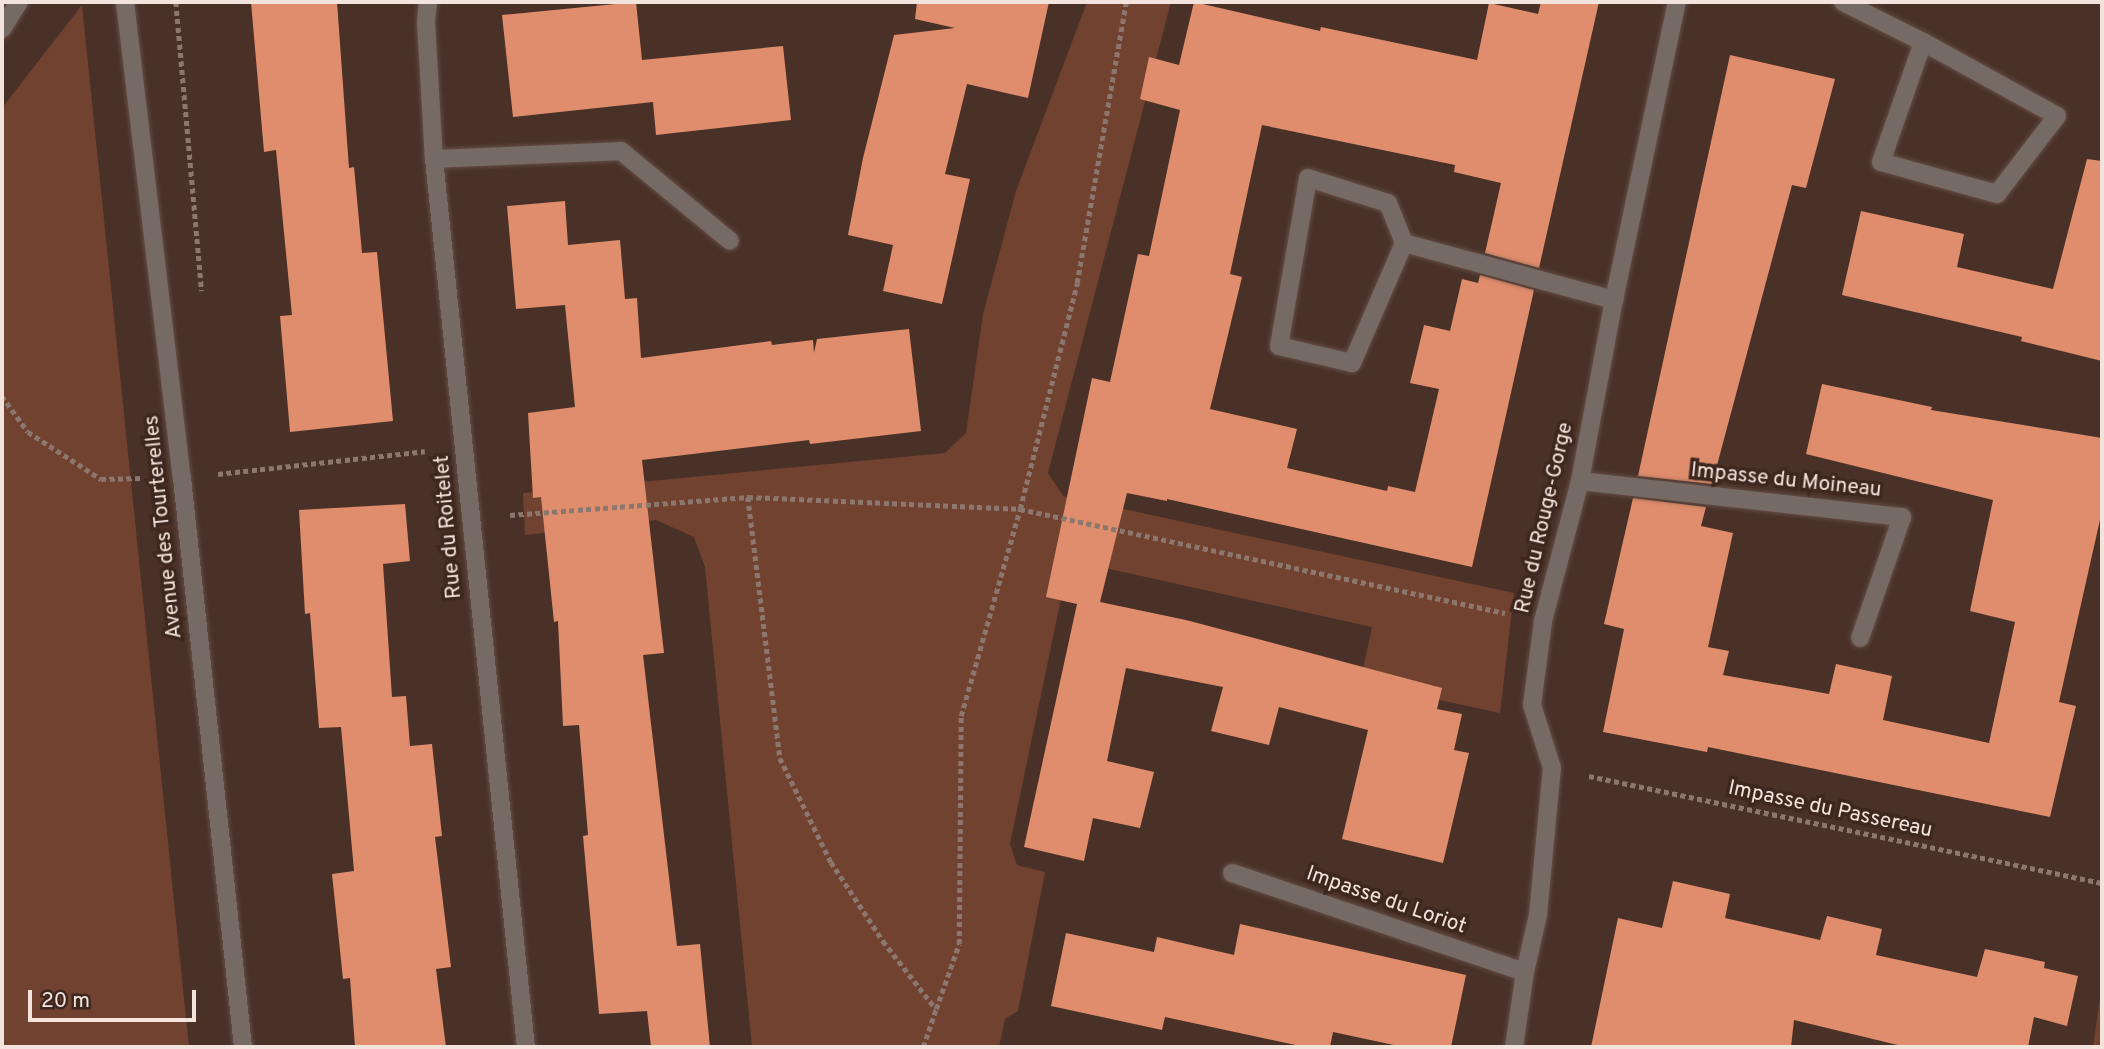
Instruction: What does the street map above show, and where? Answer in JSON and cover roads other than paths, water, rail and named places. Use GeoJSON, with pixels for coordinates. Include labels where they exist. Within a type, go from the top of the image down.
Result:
{"type":"FeatureCollection","features":[{"type":"Feature","properties":{"kind":"street"},"geometry":{"type":"LineString","coordinates":[[2,29],[19,2]]}},
{"type":"Feature","properties":{"kind":"street","name":"Avenue des Tourterelles"},"geometry":{"type":"LineString","coordinates":[[125,2],[182,478],[243,1047]]}},
{"type":"Feature","properties":{"kind":"street","name":"Rue du Roitelet"},"geometry":{"type":"LineString","coordinates":[[428,2],[426,22],[434,159],[526,1047]]}},
{"type":"Feature","properties":{"kind":"street","name":"Rue du Rouge-Gorge"},"geometry":{"type":"LineString","coordinates":[[1514,1047],[1525,972],[1538,915],[1552,768],[1532,705],[1543,621],[1580,481],[1614,300],[1677,2]]}},
{"type":"Feature","properties":{"kind":"street"},"geometry":{"type":"LineString","coordinates":[[1843,2],[1923,42],[2057,116],[1997,194],[1881,162],[1923,42]]}},
{"type":"Feature","properties":{"kind":"street"},"geometry":{"type":"LineString","coordinates":[[434,159],[621,151],[730,241]]}},
{"type":"Feature","properties":{"kind":"street"},"geometry":{"type":"LineString","coordinates":[[1308,178],[1388,204],[1404,243],[1352,363],[1279,346],[1308,178]]}},
{"type":"Feature","properties":{"kind":"street"},"geometry":{"type":"LineString","coordinates":[[1404,243],[1614,300]]}},
{"type":"Feature","properties":{"kind":"street","name":"Impasse du Moineau"},"geometry":{"type":"LineString","coordinates":[[1580,481],[1902,517],[1860,638]]}},
{"type":"Feature","properties":{"kind":"street","name":"Impasse du Loriot"},"geometry":{"type":"LineString","coordinates":[[1233,873],[1525,972]]}}]}
